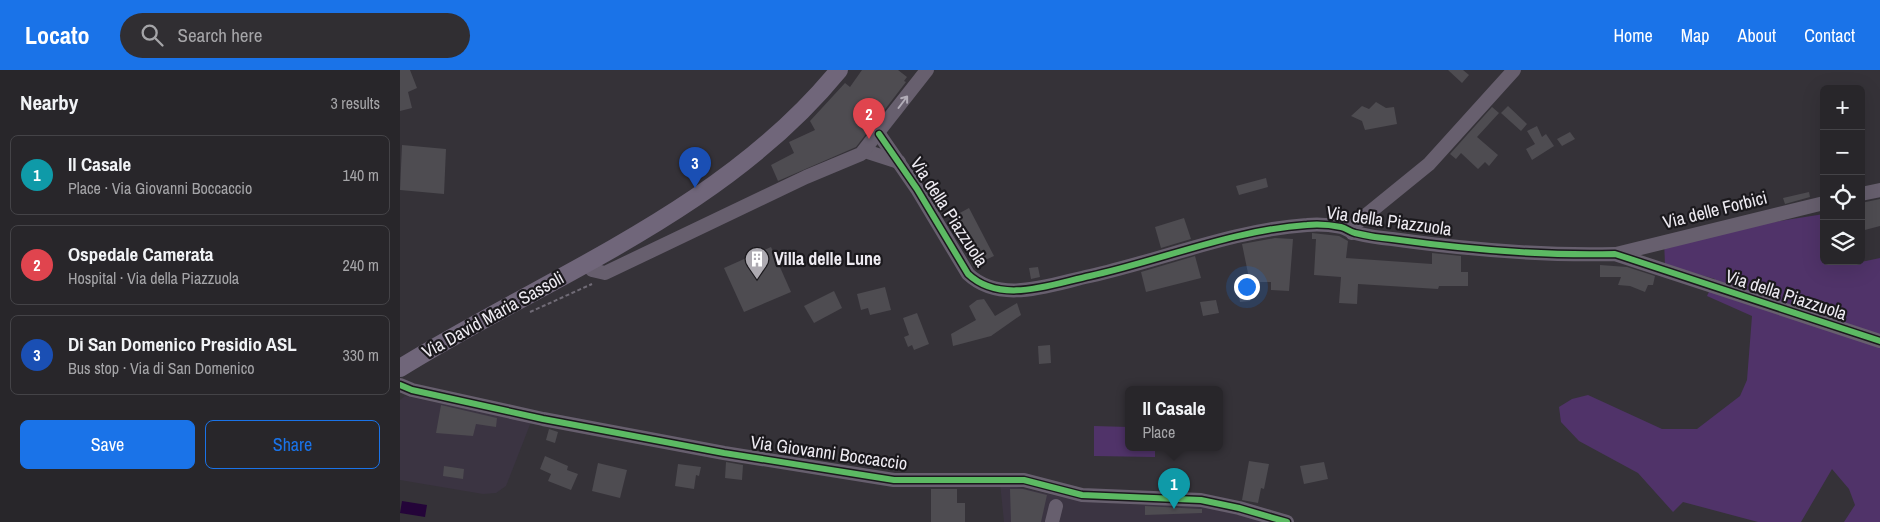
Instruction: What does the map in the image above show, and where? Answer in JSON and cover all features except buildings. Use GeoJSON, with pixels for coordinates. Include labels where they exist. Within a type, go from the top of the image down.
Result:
{"type":"FeatureCollection","features":[{"type":"Feature","properties":{"kind":"main road","name":"Via David Maria Sassoli"},"geometry":{"type":"LineString","coordinates":[[400,368],[663,220],[739,168],[794,118],[839,70]]}},
{"type":"Feature","properties":{"kind":"street"},"geometry":{"type":"LineString","coordinates":[[587,263],[592,270],[605,273],[865,151],[927,70]]}},
{"type":"Feature","properties":{"kind":"street"},"geometry":{"type":"LineString","coordinates":[[1352,233],[1354,225],[1429,164],[1514,70]]}},
{"type":"Feature","properties":{"kind":"street","name":"Via della Piazzuola"},"geometry":{"type":"LineString","coordinates":[[879,134],[899,162],[968,274],[978,284],[1001,291],[1031,289],[1108,272],[1214,242],[1309,225],[1343,228],[1352,233],[1393,240],[1559,254],[1615,254],[1880,341]]}},
{"type":"Feature","properties":{"kind":"street","name":"Via della Piazzuola"},"geometry":{"type":"LineString","coordinates":[[865,151],[899,162]]}},
{"type":"Feature","properties":{"kind":"street"},"geometry":{"type":"LineString","coordinates":[[1865,193],[1880,190]]}},
{"type":"Feature","properties":{"kind":"street","name":"Via delle Forbici"},"geometry":{"type":"LineString","coordinates":[[1615,254],[1820,204]]}},
{"type":"Feature","properties":{"kind":"street","name":"Via Giovanni Boccaccio"},"geometry":{"type":"LineString","coordinates":[[400,385],[412,390],[552,421],[724,453],[865,476],[894,480],[1024,480],[1082,495],[1201,500],[1239,508],[1287,522]]}},
{"type":"Feature","properties":{"kind":"street"},"geometry":{"type":"LineString","coordinates":[[1052,522],[1056,506]]}},
{"type":"Feature","properties":{"kind":"path"},"geometry":{"type":"LineString","coordinates":[[523,315],[597,281]]}},
{"type":"Feature","properties":{"kind":"shaded area"},"geometry":{"type":"Polygon","coordinates":[[[1820,215],[1820,265],[1865,265],[1865,261],[1880,258],[1880,522],[1844,522],[1855,505],[1849,489],[1832,469],[1801,522],[1758,522],[1683,502],[1673,512],[1638,473],[1579,441],[1561,422],[1559,407],[1572,399],[1588,395],[1662,429],[1697,429],[1740,396],[1747,380],[1752,316],[1707,296],[1715,279],[1665,265],[1664,239],[1820,215]]]}},
{"type":"Feature","properties":{"kind":"shaded area"},"geometry":{"type":"Polygon","coordinates":[[[405,396],[531,422],[506,486],[496,493],[483,494],[400,480],[400,400],[405,396]]]}},
{"type":"Feature","properties":{"kind":"shaded area"},"geometry":{"type":"Polygon","coordinates":[[[1094,426],[1125,427],[1125,451],[1155,451],[1155,457],[1094,456],[1094,426]]]}},
{"type":"Feature","properties":{"kind":"shaded area"},"geometry":{"type":"Polygon","coordinates":[[[1000,483],[1079,501],[1145,505],[1202,504],[1264,522],[1004,522],[1000,483]]]}},
{"type":"Feature","properties":{"kind":"shaded area"},"geometry":{"type":"Polygon","coordinates":[[[402,501],[427,505],[425,517],[400,513],[402,501]]]}},
{"type":"Feature","properties":{"kind":"cycle path"},"geometry":{"type":"LineString","coordinates":[[879,134],[917,189],[968,274],[981,283],[996,289],[1027,290],[1043,287],[1252,233],[1279,228],[1324,225],[1341,227],[1374,237],[1475,249],[1532,253],[1615,254],[1880,341]]}},
{"type":"Feature","properties":{"kind":"cycle path"},"geometry":{"type":"LineString","coordinates":[[400,385],[412,390],[543,419],[724,453],[894,480],[1024,480],[1082,495],[1201,500],[1239,508],[1287,522]]}},
{"type":"Feature","properties":{"kind":"place","name":"Ospedale Camerata"},"geometry":{"type":"Point","coordinates":[869,139]}},
{"type":"Feature","properties":{"kind":"place","name":"Di San Domenico Presidio ASL"},"geometry":{"type":"Point","coordinates":[695,188]}},
{"type":"Feature","properties":{"kind":"place","name":"Villa delle Lune"},"geometry":{"type":"Point","coordinates":[757,280]}},
{"type":"Feature","properties":{"kind":"place","name":"Il Casale"},"geometry":{"type":"Point","coordinates":[1174,509]}}]}
